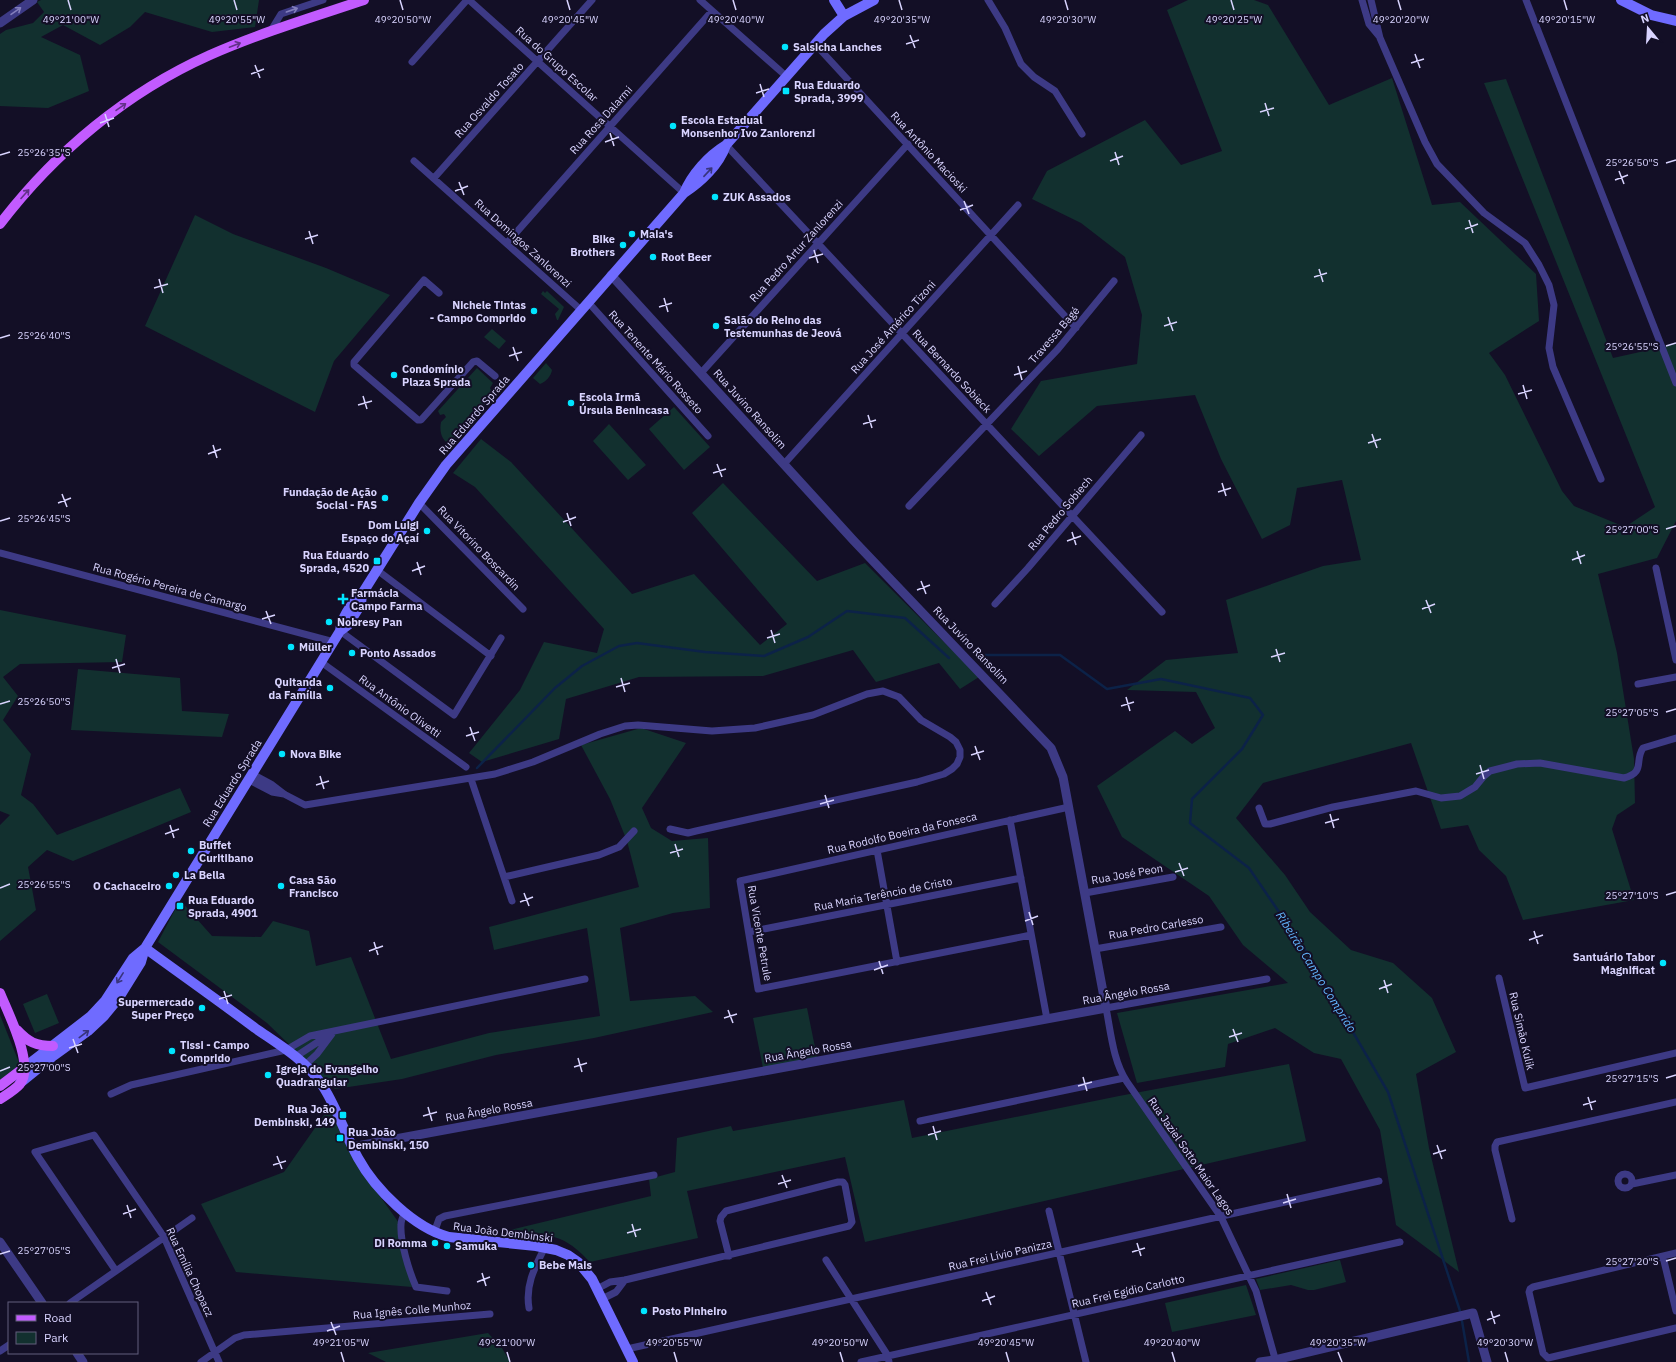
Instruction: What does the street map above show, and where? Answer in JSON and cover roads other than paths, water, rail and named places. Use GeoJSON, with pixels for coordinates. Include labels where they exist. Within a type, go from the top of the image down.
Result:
{"type":"FeatureCollection","features":[{"type":"Feature","properties":{"kind":"main road"},"geometry":{"type":"LineString","coordinates":[[0,224],[49,167],[99,122],[160,81],[195,62],[230,47],[364,0]]}},
{"type":"Feature","properties":{"kind":"main road"},"geometry":{"type":"LineString","coordinates":[[834,0],[844,16]]}},
{"type":"Feature","properties":{"kind":"main road","name":"Rua Eduardo Sprada"},"geometry":{"type":"LineString","coordinates":[[0,1099],[52,1057],[88,1031],[104,1016],[123,992],[141,962],[145,948],[340,631],[348,625],[361,604],[362,594],[419,502],[457,452],[684,193],[690,179],[716,151],[726,145],[815,44],[844,16],[874,0]]}},
{"type":"Feature","properties":{"kind":"main road"},"geometry":{"type":"LineString","coordinates":[[1621,0],[1651,15],[1676,21]]}},
{"type":"Feature","properties":{"kind":"main road","name":"Rua Eduardo Sprada"},"geometry":{"type":"LineString","coordinates":[[0,1086],[84,1022],[98,1009],[114,989],[133,958],[145,948]]}},
{"type":"Feature","properties":{"kind":"main road","name":"Rua João Dembinski"},"geometry":{"type":"LineString","coordinates":[[145,948],[286,1050],[313,1073],[325,1089],[352,1148],[362,1165],[373,1180],[416,1222],[434,1232],[457,1239],[545,1247],[568,1255],[578,1262],[592,1279],[633,1362]]}},
{"type":"Feature","properties":{"kind":"main road"},"geometry":{"type":"LineString","coordinates":[[0,993],[22,1050],[25,1067],[20,1083]]}},
{"type":"Feature","properties":{"kind":"main road"},"geometry":{"type":"LineString","coordinates":[[14,1027],[31,1043],[43,1046],[53,1046]]}},
{"type":"Feature","properties":{"kind":"street"},"geometry":{"type":"LineString","coordinates":[[0,23],[33,0]]}},
{"type":"Feature","properties":{"kind":"street"},"geometry":{"type":"LineString","coordinates":[[270,32],[281,14],[323,0]]}},
{"type":"Feature","properties":{"kind":"street"},"geometry":{"type":"LineString","coordinates":[[412,62],[468,0]]}},
{"type":"Feature","properties":{"kind":"street","name":"Rua do Grupo Escolar"},"geometry":{"type":"LineString","coordinates":[[468,0],[684,193]]}},
{"type":"Feature","properties":{"kind":"street","name":"Rua Osvaldo Tosato"},"geometry":{"type":"LineString","coordinates":[[434,178],[592,0]]}},
{"type":"Feature","properties":{"kind":"street"},"geometry":{"type":"LineString","coordinates":[[700,0],[786,76]]}},
{"type":"Feature","properties":{"kind":"street"},"geometry":{"type":"LineString","coordinates":[[988,0],[1005,28],[1022,64],[1034,77],[1055,91],[1082,134]]}},
{"type":"Feature","properties":{"kind":"street"},"geometry":{"type":"LineString","coordinates":[[1362,0],[1369,24],[1380,38]]}},
{"type":"Feature","properties":{"kind":"street"},"geometry":{"type":"LineString","coordinates":[[1371,0],[1380,38],[1425,142],[1437,164],[1484,214],[1525,243],[1549,284],[1554,305],[1549,348],[1553,367],[1601,479]]}},
{"type":"Feature","properties":{"kind":"street"},"geometry":{"type":"LineString","coordinates":[[1526,0],[1676,383]]}},
{"type":"Feature","properties":{"kind":"street","name":"Rua Rosa Dalarmi"},"geometry":{"type":"LineString","coordinates":[[507,243],[712,11]]}},
{"type":"Feature","properties":{"kind":"street","name":"Rua Antônio Macioski"},"geometry":{"type":"LineString","coordinates":[[815,44],[1076,328]]}},
{"type":"Feature","properties":{"kind":"street","name":"Rua Pedro Artur Zanlorenzi"},"geometry":{"type":"LineString","coordinates":[[701,373],[908,144]]}},
{"type":"Feature","properties":{"kind":"street","name":"Rua Bernardo Sobieck"},"geometry":{"type":"LineString","coordinates":[[726,145],[1162,612]]}},
{"type":"Feature","properties":{"kind":"street","name":"Rua Domingos Zanlorenzi"},"geometry":{"type":"LineString","coordinates":[[414,160],[507,243],[584,306]]}},
{"type":"Feature","properties":{"kind":"street","name":"Rua José Américo Tizoni"},"geometry":{"type":"LineString","coordinates":[[784,464],[1018,205]]}},
{"type":"Feature","properties":{"kind":"street","name":"Rua Juvino Ransolim"},"geometry":{"type":"LineString","coordinates":[[612,275],[854,541],[1045,739],[1060,767],[1106,1008]]}},
{"type":"Feature","properties":{"kind":"street"},"geometry":{"type":"LineString","coordinates":[[439,293],[424,280],[354,362],[354,365],[418,420],[422,420],[472,362],[477,362],[494,376]]}},
{"type":"Feature","properties":{"kind":"street","name":"Travessa Bagé"},"geometry":{"type":"LineString","coordinates":[[909,506],[1058,350],[1114,281]]}},
{"type":"Feature","properties":{"kind":"street","name":"Rua Tenente Mário Rosseto"},"geometry":{"type":"LineString","coordinates":[[584,306],[708,436]]}},
{"type":"Feature","properties":{"kind":"street","name":"Rua Pedro Sobiech"},"geometry":{"type":"LineString","coordinates":[[995,604],[1141,435]]}},
{"type":"Feature","properties":{"kind":"street","name":"Rua Vitorino Boscardin"},"geometry":{"type":"LineString","coordinates":[[419,502],[524,609]]}},
{"type":"Feature","properties":{"kind":"street","name":"Rua Rogério Pereira de Camargo"},"geometry":{"type":"LineString","coordinates":[[0,553],[334,642]]}},
{"type":"Feature","properties":{"kind":"street"},"geometry":{"type":"LineString","coordinates":[[1656,568],[1676,660]]}},
{"type":"Feature","properties":{"kind":"street"},"geometry":{"type":"LineString","coordinates":[[377,570],[491,656]]}},
{"type":"Feature","properties":{"kind":"street"},"geometry":{"type":"LineString","coordinates":[[340,631],[454,715],[502,638]]}},
{"type":"Feature","properties":{"kind":"street","name":"Rua Antônio Olivetti"},"geometry":{"type":"LineString","coordinates":[[321,662],[466,767]]}},
{"type":"Feature","properties":{"kind":"street"},"geometry":{"type":"LineString","coordinates":[[1638,684],[1676,677]]}},
{"type":"Feature","properties":{"kind":"street"},"geometry":{"type":"LineString","coordinates":[[250,777],[271,784],[284,794],[305,804],[470,779],[513,769],[600,734],[625,726],[646,725],[712,731],[755,728],[813,715],[874,692],[891,693],[900,697],[921,720],[956,742],[960,750],[960,757],[957,764],[952,769],[944,774],[917,782],[688,833],[670,829]]}},
{"type":"Feature","properties":{"kind":"street"},"geometry":{"type":"LineString","coordinates":[[1259,808],[1266,824],[1270,824],[1333,807],[1416,791],[1441,798],[1450,798],[1467,793],[1490,771],[1517,764],[1540,763],[1624,778],[1632,776],[1637,772],[1641,751],[1644,748],[1676,738]]}},
{"type":"Feature","properties":{"kind":"street"},"geometry":{"type":"LineString","coordinates":[[470,779],[512,901]]}},
{"type":"Feature","properties":{"kind":"street","name":"Rua Rodolfo Boeira da Fonseca"},"geometry":{"type":"LineString","coordinates":[[740,881],[1068,807]]}},
{"type":"Feature","properties":{"kind":"street"},"geometry":{"type":"LineString","coordinates":[[1010,820],[1047,1019]]}},
{"type":"Feature","properties":{"kind":"street"},"geometry":{"type":"LineString","coordinates":[[504,877],[599,855],[619,847],[634,831]]}},
{"type":"Feature","properties":{"kind":"street"},"geometry":{"type":"LineString","coordinates":[[876,850],[897,962],[1031,935]]}},
{"type":"Feature","properties":{"kind":"street","name":"Rua José Peon"},"geometry":{"type":"LineString","coordinates":[[1085,893],[1173,877]]}},
{"type":"Feature","properties":{"kind":"street","name":"Rua Maria Terêncio de Cristo"},"geometry":{"type":"LineString","coordinates":[[749,932],[1020,878]]}},
{"type":"Feature","properties":{"kind":"street","name":"Rua Vicente Petrule"},"geometry":{"type":"LineString","coordinates":[[740,881],[758,989],[897,962]]}},
{"type":"Feature","properties":{"kind":"street","name":"Rua Pedro Carlesso"},"geometry":{"type":"LineString","coordinates":[[1095,949],[1221,927]]}},
{"type":"Feature","properties":{"kind":"street","name":"Rua Simão Kulik"},"geometry":{"type":"LineString","coordinates":[[1499,978],[1524,1088],[1676,1053]]}},
{"type":"Feature","properties":{"kind":"street"},"geometry":{"type":"LineString","coordinates":[[111,1094],[131,1086],[286,1050],[310,1036],[585,979]]}},
{"type":"Feature","properties":{"kind":"street","name":"Rua Ângelo Rossa"},"geometry":{"type":"LineString","coordinates":[[352,1148],[1267,979]]}},
{"type":"Feature","properties":{"kind":"street","name":"Rua Jaziel Sotto Maior Lagos"},"geometry":{"type":"LineString","coordinates":[[1106,1008],[1116,1057],[1124,1078],[1221,1216],[1249,1276],[1261,1308],[1275,1361]]}},
{"type":"Feature","properties":{"kind":"street"},"geometry":{"type":"LineString","coordinates":[[295,1057],[334,1032]]}},
{"type":"Feature","properties":{"kind":"street"},"geometry":{"type":"LineString","coordinates":[[305,1065],[320,1051],[334,1032]]}},
{"type":"Feature","properties":{"kind":"street"},"geometry":{"type":"LineString","coordinates":[[920,1122],[1124,1078]]}},
{"type":"Feature","properties":{"kind":"street"},"geometry":{"type":"LineString","coordinates":[[1512,1218],[1495,1150],[1497,1142],[1676,1102]]}},
{"type":"Feature","properties":{"kind":"street","name":"Rua Emília Chopacz"},"geometry":{"type":"LineString","coordinates":[[116,1271],[35,1152],[94,1135],[164,1237],[219,1362]]}},
{"type":"Feature","properties":{"kind":"street"},"geometry":{"type":"LineString","coordinates":[[434,1232],[439,1219],[445,1216],[654,1175]]}},
{"type":"Feature","properties":{"kind":"street"},"geometry":{"type":"LineString","coordinates":[[1632,1184],[1676,1175]]}},
{"type":"Feature","properties":{"kind":"street","name":"Rua Frei Lívio Panizza"},"geometry":{"type":"LineString","coordinates":[[627,1349],[1378,1181]]}},
{"type":"Feature","properties":{"kind":"street"},"geometry":{"type":"LineString","coordinates":[[597,1289],[610,1282],[625,1280],[729,1256],[851,1225],[852,1222],[845,1185],[843,1182],[838,1182],[726,1211],[721,1217],[720,1221],[729,1256]]}},
{"type":"Feature","properties":{"kind":"street"},"geometry":{"type":"LineString","coordinates":[[1049,1211],[1086,1362]]}},
{"type":"Feature","properties":{"kind":"street"},"geometry":{"type":"LineString","coordinates":[[405,1212],[401,1222],[402,1232],[409,1268],[416,1286],[447,1291]]}},
{"type":"Feature","properties":{"kind":"street"},"geometry":{"type":"LineString","coordinates":[[71,1302],[192,1218]]}},
{"type":"Feature","properties":{"kind":"street"},"geometry":{"type":"LineString","coordinates":[[0,1242],[41,1302]]}},
{"type":"Feature","properties":{"kind":"street","name":"Rua Frei Egídio Carlotto"},"geometry":{"type":"LineString","coordinates":[[861,1362],[888,1359],[1074,1315],[1400,1242]]}},
{"type":"Feature","properties":{"kind":"street"},"geometry":{"type":"LineString","coordinates":[[529,1308],[527,1297],[531,1274],[545,1247]]}},
{"type":"Feature","properties":{"kind":"street"},"geometry":{"type":"LineString","coordinates":[[1676,1254],[1533,1287],[1529,1292],[1543,1353],[1548,1358],[1676,1328]]}},
{"type":"Feature","properties":{"kind":"street"},"geometry":{"type":"LineString","coordinates":[[1663,1257],[1676,1311]]}},
{"type":"Feature","properties":{"kind":"street"},"geometry":{"type":"LineString","coordinates":[[826,1260],[888,1359]]}},
{"type":"Feature","properties":{"kind":"street"},"geometry":{"type":"LineString","coordinates":[[602,1299],[616,1292],[625,1280]]}},
{"type":"Feature","properties":{"kind":"street"},"geometry":{"type":"LineString","coordinates":[[1260,1362],[1275,1361],[1474,1313],[1487,1362]]}},
{"type":"Feature","properties":{"kind":"street","name":"Rua Ignês Colle Munhoz"},"geometry":{"type":"LineString","coordinates":[[201,1362],[235,1338],[249,1334],[490,1314]]}},
{"type":"Feature","properties":{"kind":"street"},"geometry":{"type":"LineString","coordinates":[[0,1352],[8,1346]]}},
{"type":"Feature","properties":{"kind":"waterway","name":"Ribeirão Campo Comprido"},"geometry":{"type":"LineString","coordinates":[[477,768],[555,688],[582,666],[619,646],[637,643],[705,652],[764,656],[808,637],[847,611],[905,618],[949,658]]}},
{"type":"Feature","properties":{"kind":"waterway","name":"Ribeirão Campo Comprido"},"geometry":{"type":"LineString","coordinates":[[985,655],[1060,655],[1107,689],[1161,679],[1250,698],[1263,715],[1242,749],[1192,799],[1190,823],[1249,868],[1305,950],[1388,1092],[1460,1311]]}},
{"type":"Feature","properties":{"kind":"waterway","name":"Ribeirão Campo Comprido"},"geometry":{"type":"LineString","coordinates":[[1462,1321],[1469,1362]]}},
{"type":"Feature","properties":{"kind":"place","name":"Salsicha Lanches"},"geometry":{"type":"Point","coordinates":[785,47]}},
{"type":"Feature","properties":{"kind":"place","name":"Rua Eduardo Sprada, 3999"},"geometry":{"type":"Point","coordinates":[786,91]}},
{"type":"Feature","properties":{"kind":"place","name":"Escola Estadual Monsenhor Ivo Zanlorenzi"},"geometry":{"type":"Point","coordinates":[673,126]}},
{"type":"Feature","properties":{"kind":"place","name":"ZUK Assados"},"geometry":{"type":"Point","coordinates":[715,197]}},
{"type":"Feature","properties":{"kind":"place","name":"Maia's"},"geometry":{"type":"Point","coordinates":[632,234]}},
{"type":"Feature","properties":{"kind":"place","name":"Bike Brothers"},"geometry":{"type":"Point","coordinates":[623,245]}},
{"type":"Feature","properties":{"kind":"place","name":"Root Beer"},"geometry":{"type":"Point","coordinates":[653,257]}},
{"type":"Feature","properties":{"kind":"place","name":"Nichele Tintas - Campo Comprido"},"geometry":{"type":"Point","coordinates":[534,311]}},
{"type":"Feature","properties":{"kind":"place","name":"Salão do Reino das Testemunhas de Jeová"},"geometry":{"type":"Point","coordinates":[716,326]}},
{"type":"Feature","properties":{"kind":"place","name":"Condomínio Plaza Sprada"},"geometry":{"type":"Point","coordinates":[394,375]}},
{"type":"Feature","properties":{"kind":"place","name":"Escola Irmã Úrsula Benincasa"},"geometry":{"type":"Point","coordinates":[571,403]}},
{"type":"Feature","properties":{"kind":"place","name":"Fundação de Ação Social - FAS"},"geometry":{"type":"Point","coordinates":[385,498]}},
{"type":"Feature","properties":{"kind":"place","name":"Dom Luigi Espaço do Açaí"},"geometry":{"type":"Point","coordinates":[427,531]}},
{"type":"Feature","properties":{"kind":"place","name":"Rua Eduardo Sprada, 4520"},"geometry":{"type":"Point","coordinates":[377,561]}},
{"type":"Feature","properties":{"kind":"place","name":"Farmácia Campo Farma"},"geometry":{"type":"Point","coordinates":[343,599]}},
{"type":"Feature","properties":{"kind":"place","name":"Nobresy Pan"},"geometry":{"type":"Point","coordinates":[329,622]}},
{"type":"Feature","properties":{"kind":"place","name":"Müller"},"geometry":{"type":"Point","coordinates":[291,647]}},
{"type":"Feature","properties":{"kind":"place","name":"Ponto Assados"},"geometry":{"type":"Point","coordinates":[352,653]}},
{"type":"Feature","properties":{"kind":"place","name":"Quitanda da Família"},"geometry":{"type":"Point","coordinates":[330,688]}},
{"type":"Feature","properties":{"kind":"place","name":"Nova Bike"},"geometry":{"type":"Point","coordinates":[282,754]}},
{"type":"Feature","properties":{"kind":"place","name":"Buffet Curitibano"},"geometry":{"type":"Point","coordinates":[191,851]}},
{"type":"Feature","properties":{"kind":"place","name":"La Bella"},"geometry":{"type":"Point","coordinates":[176,875]}},
{"type":"Feature","properties":{"kind":"place","name":"O Cachaceiro"},"geometry":{"type":"Point","coordinates":[169,886]}},
{"type":"Feature","properties":{"kind":"place","name":"Casa São Francisco"},"geometry":{"type":"Point","coordinates":[281,886]}},
{"type":"Feature","properties":{"kind":"place","name":"Rua Eduardo Sprada, 4901"},"geometry":{"type":"Point","coordinates":[180,906]}},
{"type":"Feature","properties":{"kind":"place","name":"Santuário Tabor Magnificat"},"geometry":{"type":"Point","coordinates":[1663,963]}},
{"type":"Feature","properties":{"kind":"place","name":"Supermercado Super Preço"},"geometry":{"type":"Point","coordinates":[202,1008]}},
{"type":"Feature","properties":{"kind":"place","name":"Tissi - Campo Comprido"},"geometry":{"type":"Point","coordinates":[172,1051]}},
{"type":"Feature","properties":{"kind":"place","name":"Igreja do Evangelho Quadrangular"},"geometry":{"type":"Point","coordinates":[268,1075]}},
{"type":"Feature","properties":{"kind":"place","name":"Rua João Dembinski, 149"},"geometry":{"type":"Point","coordinates":[343,1115]}},
{"type":"Feature","properties":{"kind":"place","name":"Rua João Dembinski, 150"},"geometry":{"type":"Point","coordinates":[340,1138]}},
{"type":"Feature","properties":{"kind":"place","name":"Di Romma"},"geometry":{"type":"Point","coordinates":[435,1243]}},
{"type":"Feature","properties":{"kind":"place","name":"Samuka"},"geometry":{"type":"Point","coordinates":[447,1246]}},
{"type":"Feature","properties":{"kind":"place","name":"Bebe Mais"},"geometry":{"type":"Point","coordinates":[531,1265]}},
{"type":"Feature","properties":{"kind":"place","name":"Posto Pinheiro"},"geometry":{"type":"Point","coordinates":[644,1311]}}]}
